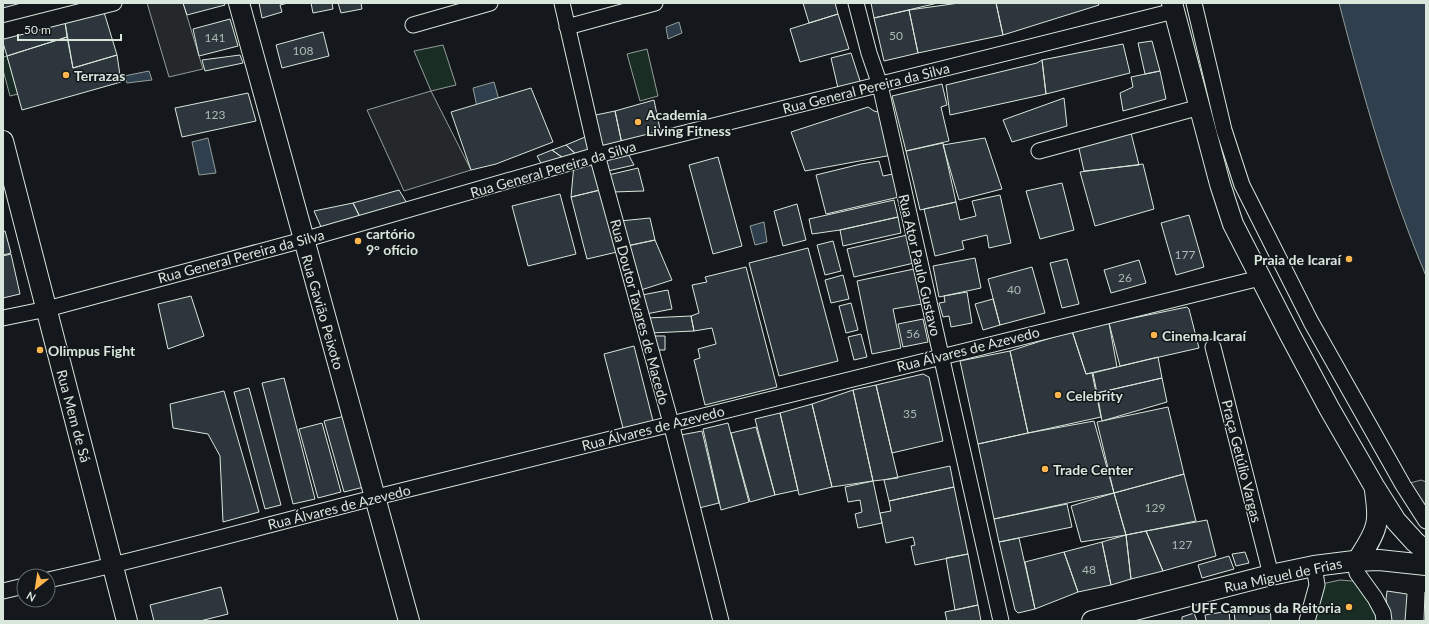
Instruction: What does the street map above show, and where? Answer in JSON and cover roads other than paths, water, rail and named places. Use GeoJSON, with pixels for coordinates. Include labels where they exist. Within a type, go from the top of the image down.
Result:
{"type":"FeatureCollection","features":[{"type":"Feature","properties":{"kind":"main road","name":"Rua Gavião Peixoto"},"geometry":{"type":"LineString","coordinates":[[239,3],[409,621]]}},
{"type":"Feature","properties":{"kind":"main road"},"geometry":{"type":"LineString","coordinates":[[1173,7],[1220,184],[1233,224],[1329,408],[1374,486],[1400,526],[1414,542],[1426,551]]}},
{"type":"Feature","properties":{"kind":"main road","name":"Rua Mem de Sá"},"geometry":{"type":"LineString","coordinates":[[3,141],[128,621]]}},
{"type":"Feature","properties":{"kind":"main road","name":"Rua Miguel de Frias"},"geometry":{"type":"LineString","coordinates":[[1355,561],[1372,537],[1376,524],[1377,511],[1374,486]]}},
{"type":"Feature","properties":{"kind":"main road","name":"Rua Miguel de Frias"},"geometry":{"type":"LineString","coordinates":[[1092,621],[1271,575],[1314,566],[1355,561],[1379,560],[1426,565]]}},
{"type":"Feature","properties":{"kind":"street"},"geometry":{"type":"LineString","coordinates":[[3,31],[114,3]]}},
{"type":"Feature","properties":{"kind":"street"},"geometry":{"type":"LineString","coordinates":[[413,25],[490,3]]}},
{"type":"Feature","properties":{"kind":"street","name":"Rua Doutor Tavares de Macedo"},"geometry":{"type":"LineString","coordinates":[[562,3],[597,155],[671,423],[721,621]]}},
{"type":"Feature","properties":{"kind":"street"},"geometry":{"type":"LineString","coordinates":[[567,27],[655,3]]}},
{"type":"Feature","properties":{"kind":"street","name":"Rua Ator Paulo Gustavo"},"geometry":{"type":"LineString","coordinates":[[856,3],[869,53],[880,85],[1001,621]]}},
{"type":"Feature","properties":{"kind":"street"},"geometry":{"type":"LineString","coordinates":[[1194,3],[1224,130],[1242,185],[1311,322],[1403,485],[1426,521]]}},
{"type":"Feature","properties":{"kind":"street","name":"Rua General Pereira da Silva"},"geometry":{"type":"LineString","coordinates":[[3,318],[46,309],[303,240],[597,155],[880,85],[1173,7]]}},
{"type":"Feature","properties":{"kind":"street"},"geometry":{"type":"LineString","coordinates":[[1039,151],[1200,107]]}},
{"type":"Feature","properties":{"kind":"street","name":"Rua Álvares de Azevedo"},"geometry":{"type":"LineString","coordinates":[[56,578],[113,566],[375,497],[1260,278]]}},
{"type":"Feature","properties":{"kind":"street","name":"Praça Getúlio Vargas"},"geometry":{"type":"LineString","coordinates":[[1212,347],[1271,575]]}},
{"type":"Feature","properties":{"kind":"street"},"geometry":{"type":"LineString","coordinates":[[1355,561],[1357,573],[1375,598],[1383,613],[1384,621]]}},
{"type":"Feature","properties":{"kind":"street"},"geometry":{"type":"LineString","coordinates":[[1307,621],[1317,585],[1314,566]]}},
{"type":"Feature","properties":{"kind":"street"},"geometry":{"type":"LineString","coordinates":[[3,591],[16,588]]}},
{"type":"Feature","properties":{"kind":"water"},"geometry":{"type":"Polygon","coordinates":[[[1339,3],[1426,3],[1426,276],[1400,209],[1378,141],[1339,3]]]}},
{"type":"Feature","properties":{"kind":"water"},"geometry":{"type":"Polygon","coordinates":[[[679,22],[682,33],[668,39],[666,27],[679,22]]]}},
{"type":"Feature","properties":{"kind":"water"},"geometry":{"type":"Polygon","coordinates":[[[149,71],[152,80],[127,83],[124,76],[149,71]]]}},
{"type":"Feature","properties":{"kind":"water"},"geometry":{"type":"Polygon","coordinates":[[[494,82],[499,100],[477,107],[473,88],[494,82]]]}},
{"type":"Feature","properties":{"kind":"water"},"geometry":{"type":"Polygon","coordinates":[[[208,138],[216,173],[199,175],[192,142],[208,138]]]}},
{"type":"Feature","properties":{"kind":"water"},"geometry":{"type":"Polygon","coordinates":[[[764,222],[767,242],[755,245],[750,226],[764,222]]]}},
{"type":"Feature","properties":{"kind":"place","name":"Terrazas"},"geometry":{"type":"Point","coordinates":[66,75]}},
{"type":"Feature","properties":{"kind":"place","name":"Academia Living Fitness"},"geometry":{"type":"Point","coordinates":[638,122]}},
{"type":"Feature","properties":{"kind":"place","name":"cartório 9° ofício"},"geometry":{"type":"Point","coordinates":[358,241]}},
{"type":"Feature","properties":{"kind":"place","name":"Praia de Icaraí"},"geometry":{"type":"Point","coordinates":[1349,259]}},
{"type":"Feature","properties":{"kind":"place","name":"Cinema Icaraí"},"geometry":{"type":"Point","coordinates":[1154,335]}},
{"type":"Feature","properties":{"kind":"place","name":"Olimpus Fight"},"geometry":{"type":"Point","coordinates":[40,350]}},
{"type":"Feature","properties":{"kind":"place","name":"Celebrity"},"geometry":{"type":"Point","coordinates":[1058,395]}},
{"type":"Feature","properties":{"kind":"place","name":"Trade Center"},"geometry":{"type":"Point","coordinates":[1045,469]}},
{"type":"Feature","properties":{"kind":"place","name":"UFF Campus da Reitoria"},"geometry":{"type":"Point","coordinates":[1349,607]}}]}
